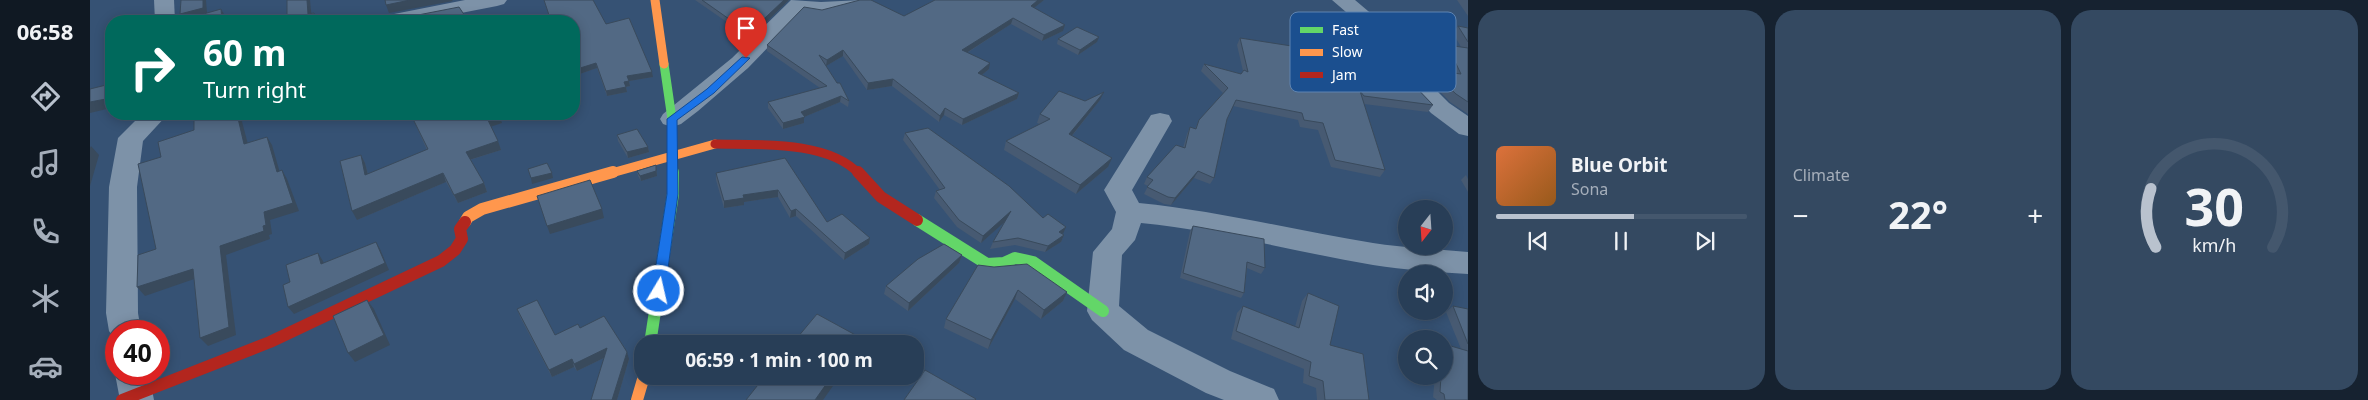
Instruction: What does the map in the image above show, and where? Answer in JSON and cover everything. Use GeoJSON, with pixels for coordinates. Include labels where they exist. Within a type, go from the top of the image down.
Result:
{"type":"FeatureCollection","features":[{"type":"Feature","properties":{"kind":"street"},"geometry":{"type":"LineString","coordinates":[[164,0],[165,15]]}},
{"type":"Feature","properties":{"kind":"street"},"geometry":{"type":"LineString","coordinates":[[420,15],[497,0]]}},
{"type":"Feature","properties":{"kind":"street"},"geometry":{"type":"LineString","coordinates":[[651,335],[673,194],[672,119],[654,0]]}},
{"type":"Feature","properties":{"kind":"street"},"geometry":{"type":"LineString","coordinates":[[672,119],[710,91],[758,48],[800,2],[821,8],[852,0]]}},
{"type":"Feature","properties":{"kind":"street"},"geometry":{"type":"LineString","coordinates":[[1342,0],[1357,12]]}},
{"type":"Feature","properties":{"kind":"street"},"geometry":{"type":"LineString","coordinates":[[1425,92],[1440,108],[1468,128]]}},
{"type":"Feature","properties":{"kind":"street"},"geometry":{"type":"LineString","coordinates":[[123,320],[123,187],[131,138],[150,120]]}},
{"type":"Feature","properties":{"kind":"street"},"geometry":{"type":"LineString","coordinates":[[1103,311],[1108,252],[1125,234],[1130,212],[1118,190],[1160,122]]}},
{"type":"Feature","properties":{"kind":"street"},"geometry":{"type":"LineString","coordinates":[[132,392],[270,342],[441,261],[455,250],[462,239],[460,229],[468,217],[482,209],[714,144],[803,147],[831,156],[856,170],[881,197],[987,264],[1004,263],[1016,258],[1033,262],[1103,311],[1136,340],[1218,382],[1262,400]]}},
{"type":"Feature","properties":{"kind":"street"},"geometry":{"type":"LineString","coordinates":[[1130,212],[1162,214],[1408,259],[1468,263]]}},
{"type":"Feature","properties":{"kind":"street"},"geometry":{"type":"LineString","coordinates":[[637,400],[641,385]]}},
{"type":"Feature","properties":{"kind":"building"},"geometry":{"type":"Polygon","coordinates":[[[181,0],[203,0],[203,8],[180,14],[181,0]]]}},
{"type":"Feature","properties":{"kind":"building"},"geometry":{"type":"Polygon","coordinates":[[[287,0],[307,0],[308,14],[314,13],[314,15],[287,15],[287,0]]]}},
{"type":"Feature","properties":{"kind":"building"},"geometry":{"type":"Polygon","coordinates":[[[385,0],[410,0],[386,5],[385,0]]]}},
{"type":"Feature","properties":{"kind":"building"},"geometry":{"type":"Polygon","coordinates":[[[544,0],[593,0],[606,24],[629,18],[652,72],[627,76],[629,81],[624,82],[626,87],[606,91],[596,63],[580,68],[580,15],[549,15],[544,0]]]}},
{"type":"Feature","properties":{"kind":"building"},"geometry":{"type":"Polygon","coordinates":[[[702,0],[784,0],[749,33],[702,0]]]}},
{"type":"Feature","properties":{"kind":"building"},"geometry":{"type":"Polygon","coordinates":[[[860,0],[871,0],[904,16],[935,0],[1038,0],[1031,6],[1065,25],[1044,35],[1013,18],[962,50],[990,63],[978,73],[1019,93],[963,119],[945,108],[940,116],[893,79],[868,83],[843,50],[827,60],[819,55],[837,83],[840,83],[849,101],[841,96],[801,112],[805,117],[783,123],[768,102],[827,86],[767,45],[804,7],[822,10],[860,0]]]}},
{"type":"Feature","properties":{"kind":"building"},"geometry":{"type":"Polygon","coordinates":[[[459,7],[464,15],[418,15],[459,7]]]}},
{"type":"Feature","properties":{"kind":"building"},"geometry":{"type":"Polygon","coordinates":[[[221,9],[222,15],[200,15],[221,9]]]}},
{"type":"Feature","properties":{"kind":"building"},"geometry":{"type":"Polygon","coordinates":[[[1458,26],[1468,28],[1468,42],[1458,26]]]}},
{"type":"Feature","properties":{"kind":"building"},"geometry":{"type":"Polygon","coordinates":[[[1077,27],[1099,37],[1080,50],[1058,39],[1077,27]]]}},
{"type":"Feature","properties":{"kind":"building"},"geometry":{"type":"Polygon","coordinates":[[[1240,38],[1290,46],[1290,92],[1360,92],[1385,170],[1335,160],[1323,123],[1304,120],[1302,113],[1236,100],[1227,119],[1214,178],[1198,171],[1175,198],[1168,197],[1147,187],[1153,180],[1147,177],[1176,145],[1185,148],[1190,127],[1196,129],[1199,120],[1228,88],[1204,64],[1241,74],[1244,70],[1248,72],[1240,38]]]}},
{"type":"Feature","properties":{"kind":"building"},"geometry":{"type":"Polygon","coordinates":[[[1456,46],[1468,48],[1468,102],[1454,92],[1456,92],[1456,73],[1461,74],[1456,64],[1456,46]]]}},
{"type":"Feature","properties":{"kind":"building"},"geometry":{"type":"Polygon","coordinates":[[[105,85],[105,99],[90,102],[90,89],[105,85]]]}},
{"type":"Feature","properties":{"kind":"building"},"geometry":{"type":"Polygon","coordinates":[[[1059,91],[1085,101],[1104,92],[1069,134],[1112,158],[1080,185],[1006,141],[1050,119],[1040,114],[1059,91]]]}},
{"type":"Feature","properties":{"kind":"building"},"geometry":{"type":"Polygon","coordinates":[[[1361,92],[1421,92],[1433,105],[1364,96],[1361,92]]]}},
{"type":"Feature","properties":{"kind":"building"},"geometry":{"type":"Polygon","coordinates":[[[194,120],[238,120],[244,144],[267,137],[277,172],[282,170],[293,203],[264,212],[266,225],[263,226],[264,231],[220,246],[229,327],[200,338],[193,269],[137,287],[138,255],[156,249],[138,164],[161,157],[158,142],[194,130],[194,120]]]}},
{"type":"Feature","properties":{"kind":"building"},"geometry":{"type":"Polygon","coordinates":[[[414,120],[488,120],[498,141],[466,152],[484,183],[454,195],[443,173],[352,211],[340,161],[361,155],[365,175],[428,149],[414,120]]]}},
{"type":"Feature","properties":{"kind":"building"},"geometry":{"type":"Polygon","coordinates":[[[928,128],[1009,186],[1043,218],[1048,214],[1066,227],[1059,232],[1064,235],[1048,246],[1018,238],[993,242],[1011,211],[983,236],[959,220],[936,191],[945,188],[905,133],[928,128]]]}},
{"type":"Feature","properties":{"kind":"building"},"geometry":{"type":"Polygon","coordinates":[[[637,129],[648,147],[627,152],[617,135],[637,129]]]}},
{"type":"Feature","properties":{"kind":"building"},"geometry":{"type":"Polygon","coordinates":[[[785,158],[827,222],[842,214],[870,238],[845,253],[796,209],[791,211],[778,190],[743,195],[744,198],[724,201],[716,173],[785,158]]]}},
{"type":"Feature","properties":{"kind":"building"},"geometry":{"type":"Polygon","coordinates":[[[547,163],[552,173],[531,178],[528,169],[547,163]]]}},
{"type":"Feature","properties":{"kind":"building"},"geometry":{"type":"Polygon","coordinates":[[[656,165],[656,171],[640,176],[637,171],[656,165]]]}},
{"type":"Feature","properties":{"kind":"building"},"geometry":{"type":"Polygon","coordinates":[[[590,180],[602,209],[547,226],[537,196],[590,180]]]}},
{"type":"Feature","properties":{"kind":"building"},"geometry":{"type":"Polygon","coordinates":[[[1193,226],[1264,239],[1265,268],[1247,262],[1244,293],[1183,273],[1193,226]]]}},
{"type":"Feature","properties":{"kind":"building"},"geometry":{"type":"Polygon","coordinates":[[[376,242],[385,263],[288,307],[283,285],[290,282],[286,265],[318,253],[321,264],[376,242]]]}},
{"type":"Feature","properties":{"kind":"building"},"geometry":{"type":"Polygon","coordinates":[[[944,244],[962,255],[909,303],[886,286],[918,259],[944,244]]]}},
{"type":"Feature","properties":{"kind":"building"},"geometry":{"type":"Polygon","coordinates":[[[1027,264],[1067,292],[1044,310],[1018,290],[991,340],[946,319],[978,265],[994,267],[1027,264]]]}},
{"type":"Feature","properties":{"kind":"building"},"geometry":{"type":"Polygon","coordinates":[[[1308,293],[1339,306],[1330,345],[1363,354],[1369,400],[1325,400],[1323,381],[1309,376],[1311,362],[1236,331],[1243,306],[1299,328],[1308,293]]]}},
{"type":"Feature","properties":{"kind":"building"},"geometry":{"type":"Polygon","coordinates":[[[367,300],[384,335],[348,353],[333,316],[367,300]]]}},
{"type":"Feature","properties":{"kind":"building"},"geometry":{"type":"Polygon","coordinates":[[[537,300],[555,335],[578,324],[580,328],[604,316],[627,352],[612,400],[591,400],[607,348],[574,364],[572,359],[549,370],[517,309],[537,300]]]}},
{"type":"Feature","properties":{"kind":"building"},"geometry":{"type":"Polygon","coordinates":[[[1453,306],[1468,309],[1468,344],[1453,306]]]}},
{"type":"Feature","properties":{"kind":"building"},"geometry":{"type":"Polygon","coordinates":[[[817,314],[856,335],[800,335],[817,314]]]}},
{"type":"Feature","properties":{"kind":"building"},"geometry":{"type":"Polygon","coordinates":[[[1453,347],[1468,351],[1468,400],[1445,400],[1444,394],[1440,392],[1440,385],[1453,385],[1453,347]]]}},
{"type":"Feature","properties":{"kind":"building"},"geometry":{"type":"Polygon","coordinates":[[[925,370],[976,399],[904,400],[914,385],[924,385],[925,370]]]}},
{"type":"Feature","properties":{"kind":"building"},"geometry":{"type":"Polygon","coordinates":[[[758,385],[826,385],[815,400],[746,400],[758,385]]]}},
{"type":"Feature","properties":{"kind":"traffic: fast"},"geometry":{"type":"LineString","coordinates":[[651,335],[673,194],[672,119],[664,64]]}},
{"type":"Feature","properties":{"kind":"traffic: fast"},"geometry":{"type":"LineString","coordinates":[[917,220],[987,264],[1004,263],[1015,258],[1033,262],[1103,311]]}},
{"type":"Feature","properties":{"kind":"traffic: slow"},"geometry":{"type":"LineString","coordinates":[[655,0],[664,64]]}},
{"type":"Feature","properties":{"kind":"traffic: slow"},"geometry":{"type":"LineString","coordinates":[[465,222],[468,217],[482,209],[715,144]]}},
{"type":"Feature","properties":{"kind":"traffic: slow"},"geometry":{"type":"LineString","coordinates":[[637,400],[641,385]]}},
{"type":"Feature","properties":{"kind":"traffic: jam"},"geometry":{"type":"LineString","coordinates":[[715,144],[803,147],[831,156],[856,170],[881,197],[917,220]]}},
{"type":"Feature","properties":{"kind":"traffic: jam"},"geometry":{"type":"LineString","coordinates":[[122,400],[270,342],[441,261],[455,250],[462,239],[460,229],[465,222]]}},
{"type":"Feature","properties":{"kind":"route"},"geometry":{"type":"LineString","coordinates":[[659,291],[673,194],[672,119],[710,91],[746,58]]}}]}
